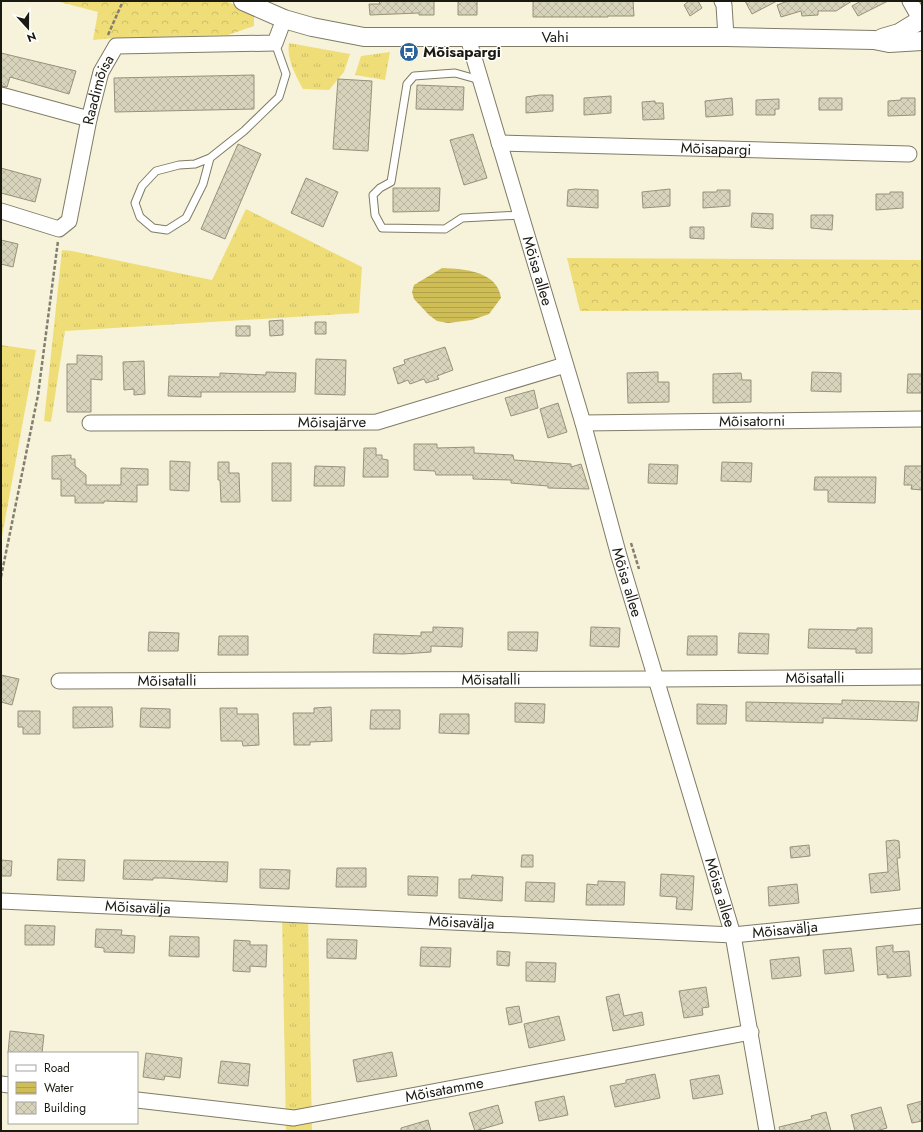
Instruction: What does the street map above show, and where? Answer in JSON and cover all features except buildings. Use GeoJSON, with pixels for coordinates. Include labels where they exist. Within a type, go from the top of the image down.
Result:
{"type":"FeatureCollection","features":[{"type":"Feature","properties":{"kind":"street","name":"Vahi"},"geometry":{"type":"LineString","coordinates":[[243,1],[284,19],[312,27],[364,37],[726,37],[874,40],[889,43],[922,40]]}},
{"type":"Feature","properties":{"kind":"street"},"geometry":{"type":"LineString","coordinates":[[722,1],[724,5],[726,37]]}},
{"type":"Feature","properties":{"kind":"street"},"geometry":{"type":"LineString","coordinates":[[910,1],[919,17],[919,36],[922,40]]}},
{"type":"Feature","properties":{"kind":"street","name":"Vahi"},"geometry":{"type":"LineString","coordinates":[[874,40],[899,33],[919,17]]}},
{"type":"Feature","properties":{"kind":"street"},"geometry":{"type":"LineString","coordinates":[[275,43],[284,19]]}},
{"type":"Feature","properties":{"kind":"street","name":"Mõisa allee"},"geometry":{"type":"LineString","coordinates":[[468,38],[583,423],[619,556],[658,679],[733,935],[751,1032],[766,1131]]}},
{"type":"Feature","properties":{"kind":"street","name":"Raadimõisa"},"geometry":{"type":"LineString","coordinates":[[59,229],[69,221],[89,119],[101,72],[116,46],[275,43]]}},
{"type":"Feature","properties":{"kind":"street"},"geometry":{"type":"LineString","coordinates":[[1,95],[89,119]]}},
{"type":"Feature","properties":{"kind":"street","name":"Mõisapargi"},"geometry":{"type":"LineString","coordinates":[[500,143],[909,154]]}},
{"type":"Feature","properties":{"kind":"street"},"geometry":{"type":"LineString","coordinates":[[1,212],[59,229]]}},
{"type":"Feature","properties":{"kind":"street","name":"Mõisajärve"},"geometry":{"type":"LineString","coordinates":[[90,423],[378,422],[565,366]]}},
{"type":"Feature","properties":{"kind":"street","name":"Mõisatorni"},"geometry":{"type":"LineString","coordinates":[[583,423],[922,419]]}},
{"type":"Feature","properties":{"kind":"street","name":"Mõisatalli"},"geometry":{"type":"LineString","coordinates":[[59,680],[922,677]]}},
{"type":"Feature","properties":{"kind":"street","name":"Mõisavälja"},"geometry":{"type":"LineString","coordinates":[[1,901],[733,935],[922,916]]}},
{"type":"Feature","properties":{"kind":"street","name":"Mõisatamme"},"geometry":{"type":"LineString","coordinates":[[138,1100],[294,1118],[751,1032]]}},
{"type":"Feature","properties":{"kind":"lane"},"geometry":{"type":"LineString","coordinates":[[210,158],[202,184],[186,218],[167,230],[153,228],[140,217],[135,203],[137,197],[142,186],[156,171],[179,165],[195,164],[210,158],[244,131],[279,98],[286,74],[275,43]]}},
{"type":"Feature","properties":{"kind":"lane"},"geometry":{"type":"LineString","coordinates":[[480,80],[455,73],[414,76],[407,84],[392,182],[380,188],[373,194],[375,215],[382,228],[445,229],[462,218],[521,215]]}},
{"type":"Feature","properties":{"kind":"path"},"geometry":{"type":"LineString","coordinates":[[116,46],[106,39],[123,1]]}},
{"type":"Feature","properties":{"kind":"path"},"geometry":{"type":"LineString","coordinates":[[1,577],[38,395],[59,229]]}},
{"type":"Feature","properties":{"kind":"green space"},"geometry":{"type":"Polygon","coordinates":[[[56,1],[226,1],[245,9],[254,16],[254,26],[228,35],[93,40],[98,12],[56,1]]]}},
{"type":"Feature","properties":{"kind":"green space"},"geometry":{"type":"Polygon","coordinates":[[[289,43],[350,54],[344,72],[329,90],[303,89],[290,61],[288,49],[289,43]]]}},
{"type":"Feature","properties":{"kind":"green space"},"geometry":{"type":"Polygon","coordinates":[[[390,52],[385,80],[355,75],[361,56],[390,52]]]}},
{"type":"Feature","properties":{"kind":"green space"},"geometry":{"type":"Polygon","coordinates":[[[246,209],[362,267],[359,313],[65,331],[51,422],[44,421],[62,250],[212,280],[246,209]]]}},
{"type":"Feature","properties":{"kind":"green space"},"geometry":{"type":"Polygon","coordinates":[[[567,258],[922,260],[922,310],[580,311],[567,258]]]}},
{"type":"Feature","properties":{"kind":"green space"},"geometry":{"type":"Polygon","coordinates":[[[1,345],[36,350],[1,542],[1,345]]]}},
{"type":"Feature","properties":{"kind":"green space"},"geometry":{"type":"Polygon","coordinates":[[[282,914],[308,915],[312,1131],[286,1131],[282,914]]]}},
{"type":"Feature","properties":{"kind":"water"},"geometry":{"type":"Polygon","coordinates":[[[442,268],[470,271],[487,277],[498,289],[501,298],[489,314],[472,320],[448,323],[437,321],[414,299],[412,292],[414,285],[442,268]]]}},
{"type":"Feature","properties":{"kind":"place","name":"Mõisapargi"},"geometry":{"type":"Point","coordinates":[409,52]}}]}
